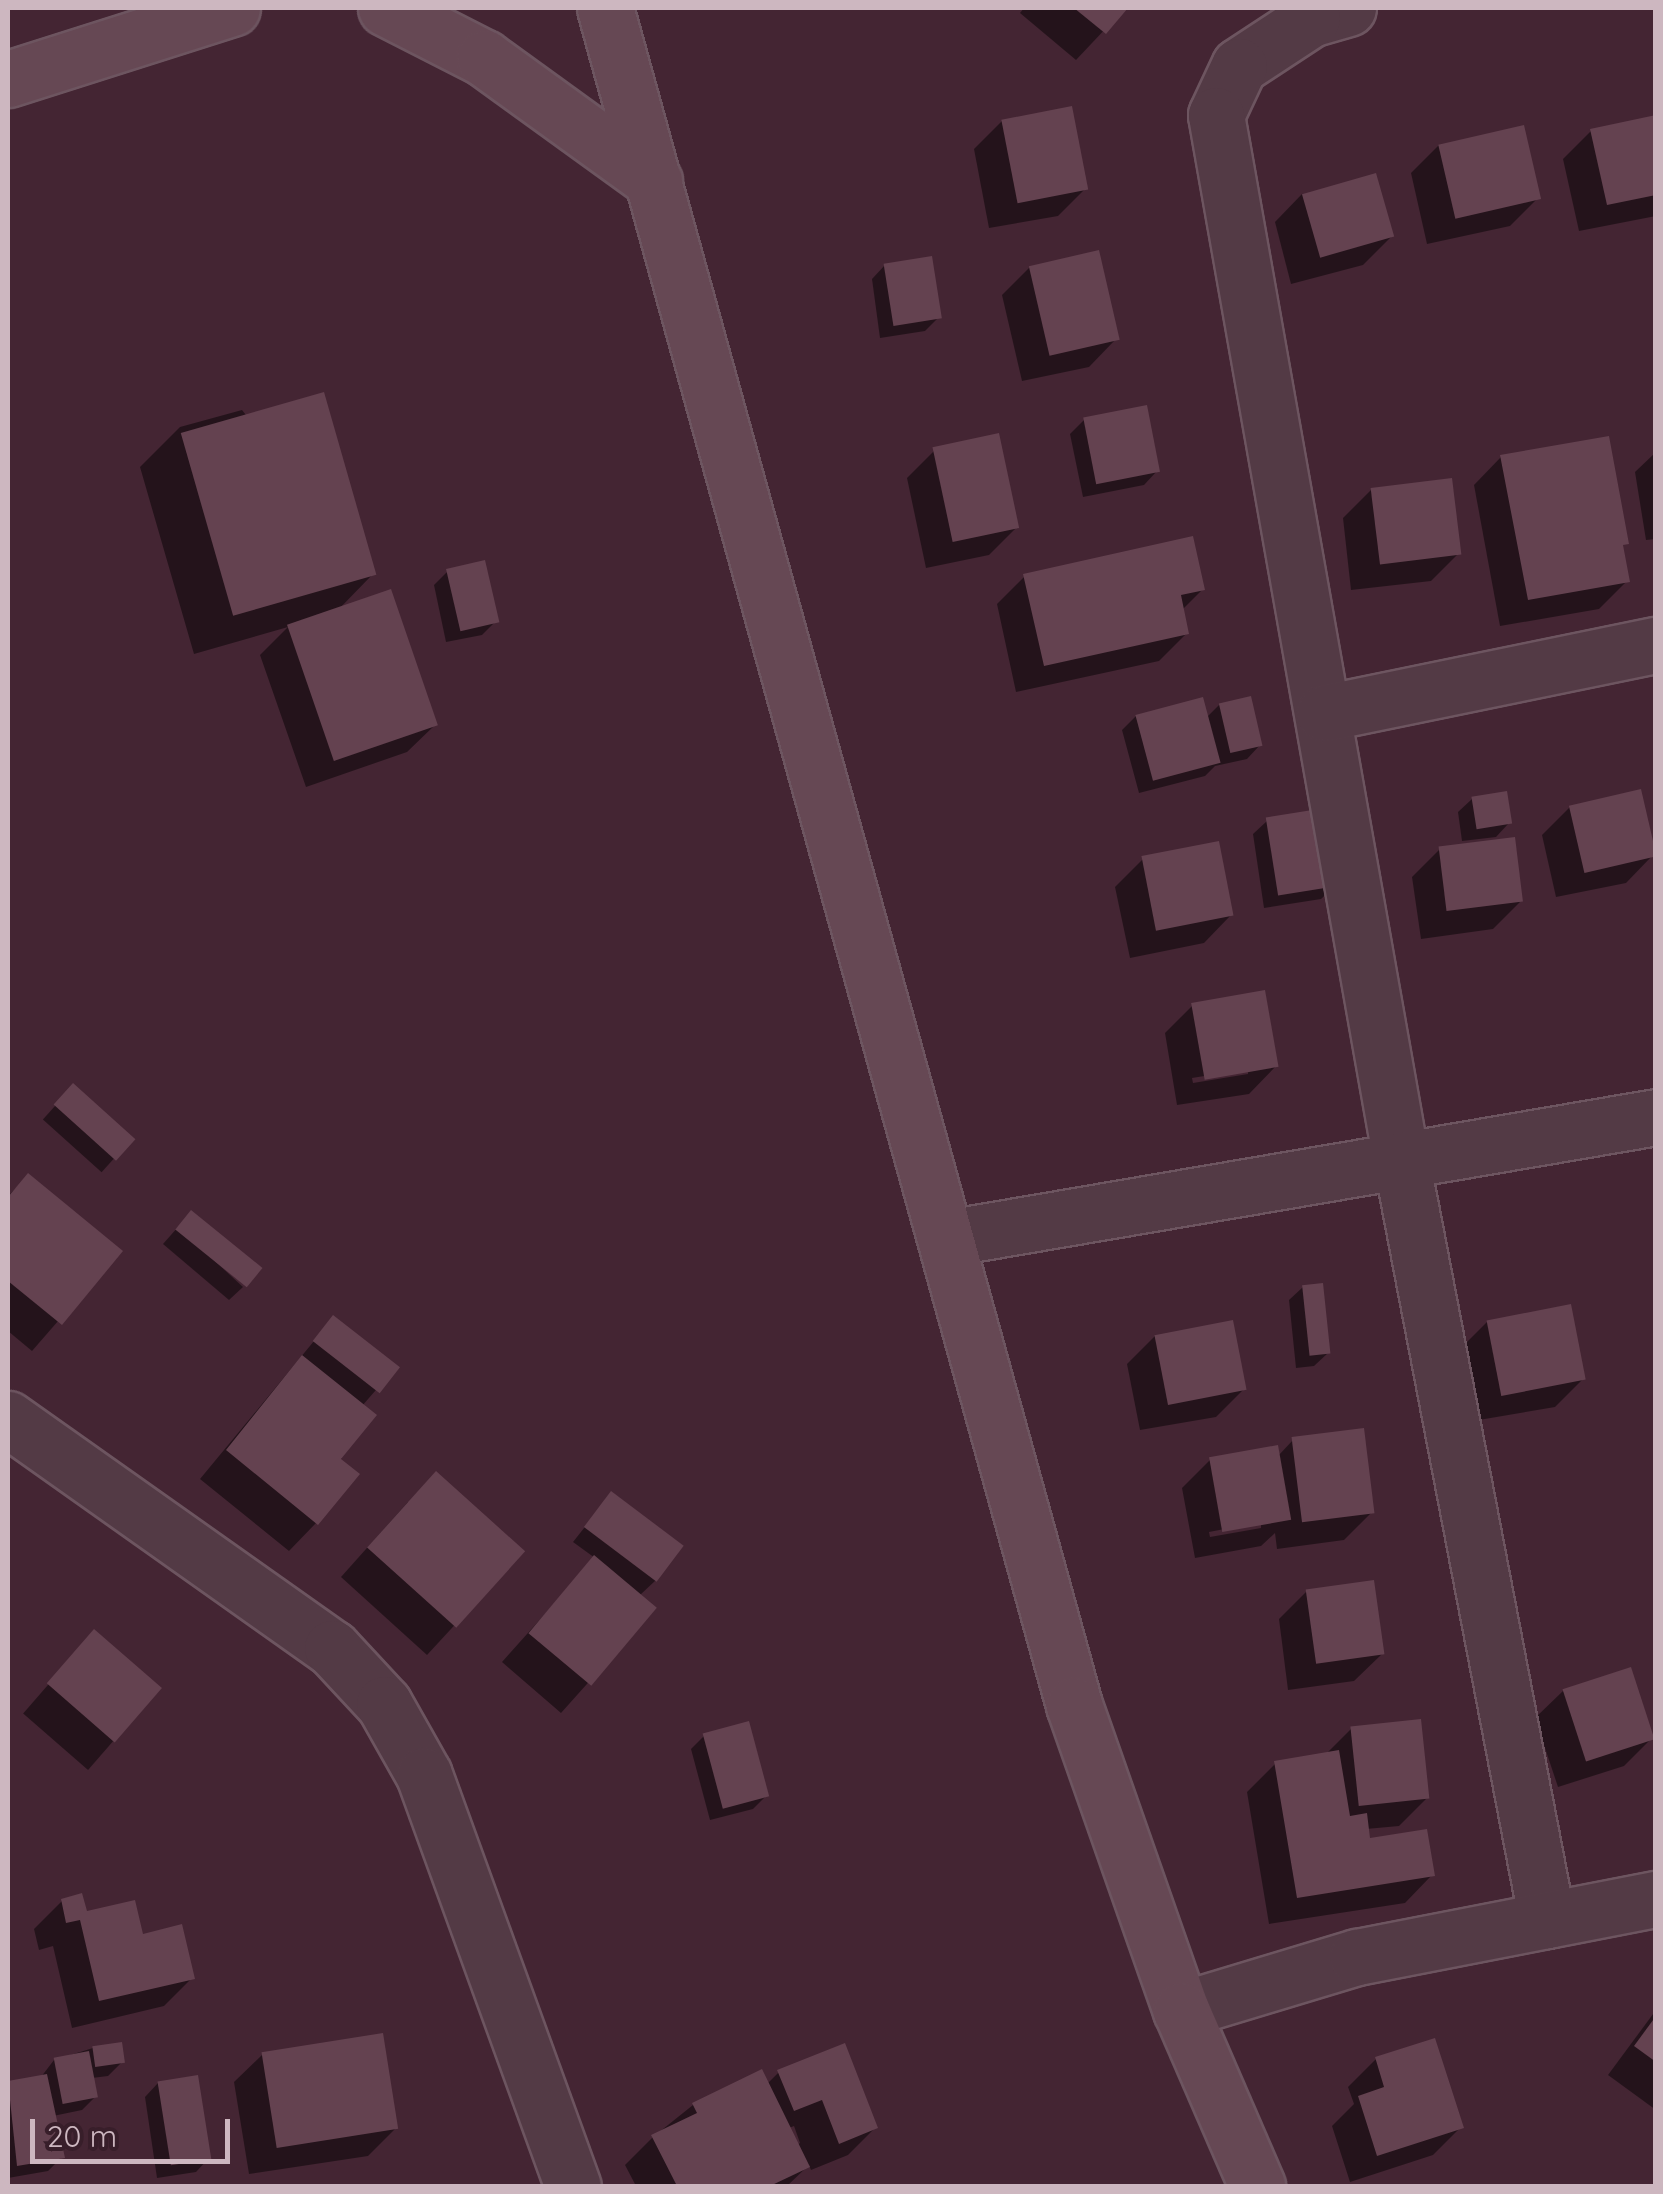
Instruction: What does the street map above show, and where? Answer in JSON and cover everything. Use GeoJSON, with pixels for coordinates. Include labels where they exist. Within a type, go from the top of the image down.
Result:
{"type":"FeatureCollection","features":[{"type":"Feature","properties":{"kind":"street"},"geometry":{"type":"LineString","coordinates":[[8,79],[232,8]]}},
{"type":"Feature","properties":{"kind":"street"},"geometry":{"type":"LineString","coordinates":[[386,8],[484,58],[654,181]]}},
{"type":"Feature","properties":{"kind":"street"},"geometry":{"type":"LineString","coordinates":[[605,8],[948,1238],[1074,1706],[1180,2010],[1258,2186]]}},
{"type":"Feature","properties":{"kind":"street"},"geometry":{"type":"LineString","coordinates":[[632,105],[630,28],[638,8]]}},
{"type":"Feature","properties":{"kind":"street"},"geometry":{"type":"LineString","coordinates":[[1322,11],[1239,66],[1216,115],[1401,1160],[1547,1920]]}},
{"type":"Feature","properties":{"kind":"street"},"geometry":{"type":"LineString","coordinates":[[1324,713],[1656,646]]}},
{"type":"Feature","properties":{"kind":"street"},"geometry":{"type":"LineString","coordinates":[[948,1238],[1656,1118]]}},
{"type":"Feature","properties":{"kind":"street"},"geometry":{"type":"LineString","coordinates":[[8,1419],[332,1648],[384,1704],[424,1774],[573,2186]]}},
{"type":"Feature","properties":{"kind":"street"},"geometry":{"type":"LineString","coordinates":[[1180,2010],[1357,1957],[1656,1899]]}},
{"type":"Feature","properties":{"kind":"building"},"geometry":{"type":"Polygon","coordinates":[[[1074,8],[1128,8],[1106,34],[1074,8]]]}},
{"type":"Feature","properties":{"kind":"building"},"geometry":{"type":"Polygon","coordinates":[[[1072,106],[1088,189],[1018,203],[1001,120],[1072,106]]]}},
{"type":"Feature","properties":{"kind":"building"},"geometry":{"type":"Polygon","coordinates":[[[1656,115],[1656,195],[1607,205],[1590,129],[1656,115]]]}},
{"type":"Feature","properties":{"kind":"building"},"geometry":{"type":"Polygon","coordinates":[[[1524,125],[1541,199],[1455,219],[1438,145],[1524,125]]]}},
{"type":"Feature","properties":{"kind":"building"},"geometry":{"type":"Polygon","coordinates":[[[1376,173],[1394,236],[1320,258],[1302,194],[1376,173]]]}},
{"type":"Feature","properties":{"kind":"building"},"geometry":{"type":"Polygon","coordinates":[[[1099,250],[1120,340],[1050,356],[1029,266],[1099,250]]]}},
{"type":"Feature","properties":{"kind":"building"},"geometry":{"type":"Polygon","coordinates":[[[932,256],[942,318],[893,326],[884,264],[932,256]]]}},
{"type":"Feature","properties":{"kind":"building"},"geometry":{"type":"Polygon","coordinates":[[[324,392],[376,575],[233,616],[181,433],[324,392]]]}},
{"type":"Feature","properties":{"kind":"building"},"geometry":{"type":"Polygon","coordinates":[[[1147,405],[1160,472],[1096,484],[1083,417],[1147,405]]]}},
{"type":"Feature","properties":{"kind":"building"},"geometry":{"type":"Polygon","coordinates":[[[999,433],[1019,528],[953,542],[932,447],[999,433]]]}},
{"type":"Feature","properties":{"kind":"building"},"geometry":{"type":"Polygon","coordinates":[[[1609,436],[1629,544],[1623,545],[1630,582],[1528,600],[1500,455],[1609,436]]]}},
{"type":"Feature","properties":{"kind":"building"},"geometry":{"type":"Polygon","coordinates":[[[1452,478],[1461,554],[1380,564],[1371,488],[1452,478]]]}},
{"type":"Feature","properties":{"kind":"building"},"geometry":{"type":"Polygon","coordinates":[[[1193,536],[1205,590],[1181,595],[1189,634],[1044,666],[1023,574],[1193,536]]]}},
{"type":"Feature","properties":{"kind":"building"},"geometry":{"type":"Polygon","coordinates":[[[485,560],[499,622],[460,631],[446,569],[485,560]]]}},
{"type":"Feature","properties":{"kind":"building"},"geometry":{"type":"Polygon","coordinates":[[[391,589],[438,725],[334,761],[287,625],[391,589]]]}},
{"type":"Feature","properties":{"kind":"building"},"geometry":{"type":"Polygon","coordinates":[[[1251,696],[1262,746],[1230,753],[1219,703],[1251,696]]]}},
{"type":"Feature","properties":{"kind":"building"},"geometry":{"type":"Polygon","coordinates":[[[1203,697],[1221,763],[1153,781],[1135,715],[1203,697]]]}},
{"type":"Feature","properties":{"kind":"building"},"geometry":{"type":"Polygon","coordinates":[[[1641,789],[1656,856],[1584,873],[1569,806],[1641,789]]]}},
{"type":"Feature","properties":{"kind":"building"},"geometry":{"type":"Polygon","coordinates":[[[1507,791],[1512,824],[1477,829],[1471,797],[1507,791]]]}},
{"type":"Feature","properties":{"kind":"building"},"geometry":{"type":"Polygon","coordinates":[[[1325,808],[1337,886],[1278,895],[1266,817],[1325,808]]]}},
{"type":"Feature","properties":{"kind":"building"},"geometry":{"type":"Polygon","coordinates":[[[1515,837],[1523,902],[1446,911],[1439,846],[1515,837]]]}},
{"type":"Feature","properties":{"kind":"building"},"geometry":{"type":"Polygon","coordinates":[[[1219,841],[1234,916],[1156,931],[1141,856],[1219,841]]]}},
{"type":"Feature","properties":{"kind":"building"},"geometry":{"type":"Polygon","coordinates":[[[1265,990],[1279,1067],[1205,1080],[1191,1003],[1265,990]]]}},
{"type":"Feature","properties":{"kind":"building"},"geometry":{"type":"Polygon","coordinates":[[[73,1083],[135,1139],[116,1161],[54,1105],[73,1083]]]}},
{"type":"Feature","properties":{"kind":"building"},"geometry":{"type":"Polygon","coordinates":[[[28,1173],[123,1251],[62,1325],[8,1281],[8,1197],[28,1173]]]}},
{"type":"Feature","properties":{"kind":"building"},"geometry":{"type":"Polygon","coordinates":[[[191,1210],[262,1268],[247,1287],[175,1229],[191,1210]]]}},
{"type":"Feature","properties":{"kind":"building"},"geometry":{"type":"Polygon","coordinates":[[[1323,1283],[1330,1354],[1310,1356],[1302,1285],[1323,1283]]]}},
{"type":"Feature","properties":{"kind":"building"},"geometry":{"type":"Polygon","coordinates":[[[1571,1304],[1586,1380],[1501,1396],[1487,1320],[1571,1304]]]}},
{"type":"Feature","properties":{"kind":"building"},"geometry":{"type":"Polygon","coordinates":[[[333,1315],[400,1367],[380,1393],[313,1341],[333,1315]]]}},
{"type":"Feature","properties":{"kind":"building"},"geometry":{"type":"Polygon","coordinates":[[[1233,1320],[1247,1390],[1168,1405],[1154,1335],[1233,1320]]]}},
{"type":"Feature","properties":{"kind":"building"},"geometry":{"type":"Polygon","coordinates":[[[302,1355],[377,1415],[341,1459],[360,1474],[318,1525],[226,1450],[302,1355]]]}},
{"type":"Feature","properties":{"kind":"building"},"geometry":{"type":"Polygon","coordinates":[[[1364,1428],[1374,1513],[1302,1522],[1292,1437],[1364,1428]]]}},
{"type":"Feature","properties":{"kind":"building"},"geometry":{"type":"Polygon","coordinates":[[[1278,1445],[1291,1520],[1222,1532],[1209,1457],[1278,1445]]]}},
{"type":"Feature","properties":{"kind":"building"},"geometry":{"type":"Polygon","coordinates":[[[436,1471],[525,1551],[456,1628],[367,1548],[436,1471]]]}},
{"type":"Feature","properties":{"kind":"building"},"geometry":{"type":"Polygon","coordinates":[[[611,1491],[684,1546],[657,1582],[584,1527],[611,1491]]]}},
{"type":"Feature","properties":{"kind":"building"},"geometry":{"type":"Polygon","coordinates":[[[594,1555],[657,1608],[591,1686],[528,1633],[594,1555]]]}},
{"type":"Feature","properties":{"kind":"building"},"geometry":{"type":"Polygon","coordinates":[[[1374,1580],[1384,1654],[1316,1664],[1306,1590],[1374,1580]]]}},
{"type":"Feature","properties":{"kind":"building"},"geometry":{"type":"Polygon","coordinates":[[[94,1629],[162,1688],[115,1742],[47,1683],[94,1629]]]}},
{"type":"Feature","properties":{"kind":"building"},"geometry":{"type":"Polygon","coordinates":[[[1631,1667],[1654,1739],[1586,1762],[1563,1689],[1631,1667]]]}},
{"type":"Feature","properties":{"kind":"building"},"geometry":{"type":"Polygon","coordinates":[[[1421,1719],[1429,1799],[1359,1806],[1350,1726],[1421,1719]]]}},
{"type":"Feature","properties":{"kind":"building"},"geometry":{"type":"Polygon","coordinates":[[[749,1721],[769,1796],[723,1809],[703,1733],[749,1721]]]}},
{"type":"Feature","properties":{"kind":"building"},"geometry":{"type":"Polygon","coordinates":[[[1339,1750],[1350,1816],[1367,1813],[1370,1838],[1427,1829],[1435,1876],[1297,1898],[1274,1761],[1339,1750]]]}},
{"type":"Feature","properties":{"kind":"building"},"geometry":{"type":"Polygon","coordinates":[[[82,1893],[87,1911],[135,1900],[143,1934],[182,1924],[195,1979],[99,2001],[80,1920],[66,1923],[61,1899],[82,1893]]]}},
{"type":"Feature","properties":{"kind":"building"},"geometry":{"type":"Polygon","coordinates":[[[1656,2016],[1656,2062],[1634,2046],[1656,2016]]]}},
{"type":"Feature","properties":{"kind":"building"},"geometry":{"type":"Polygon","coordinates":[[[383,2033],[398,2129],[277,2148],[262,2052],[383,2033]]]}},
{"type":"Feature","properties":{"kind":"building"},"geometry":{"type":"Polygon","coordinates":[[[1435,2038],[1464,2128],[1377,2156],[1358,2096],[1384,2087],[1375,2057],[1435,2038]]]}},
{"type":"Feature","properties":{"kind":"building"},"geometry":{"type":"Polygon","coordinates":[[[122,2042],[125,2063],[95,2067],[92,2046],[122,2042]]]}},
{"type":"Feature","properties":{"kind":"building"},"geometry":{"type":"Polygon","coordinates":[[[845,2043],[878,2128],[839,2144],[822,2100],[794,2111],[777,2070],[845,2043]]]}},
{"type":"Feature","properties":{"kind":"building"},"geometry":{"type":"Polygon","coordinates":[[[89,2051],[98,2097],[63,2104],[54,2058],[89,2051]]]}},
{"type":"Feature","properties":{"kind":"building"},"geometry":{"type":"Polygon","coordinates":[[[762,2069],[810,2167],[770,2186],[677,2186],[651,2135],[697,2113],[692,2103],[762,2069]]]}},
{"type":"Feature","properties":{"kind":"building"},"geometry":{"type":"Polygon","coordinates":[[[47,2074],[65,2158],[17,2166],[8,2081],[47,2074]]]}},
{"type":"Feature","properties":{"kind":"building"},"geometry":{"type":"Polygon","coordinates":[[[198,2075],[211,2159],[171,2165],[158,2081],[198,2075]]]}}]}
